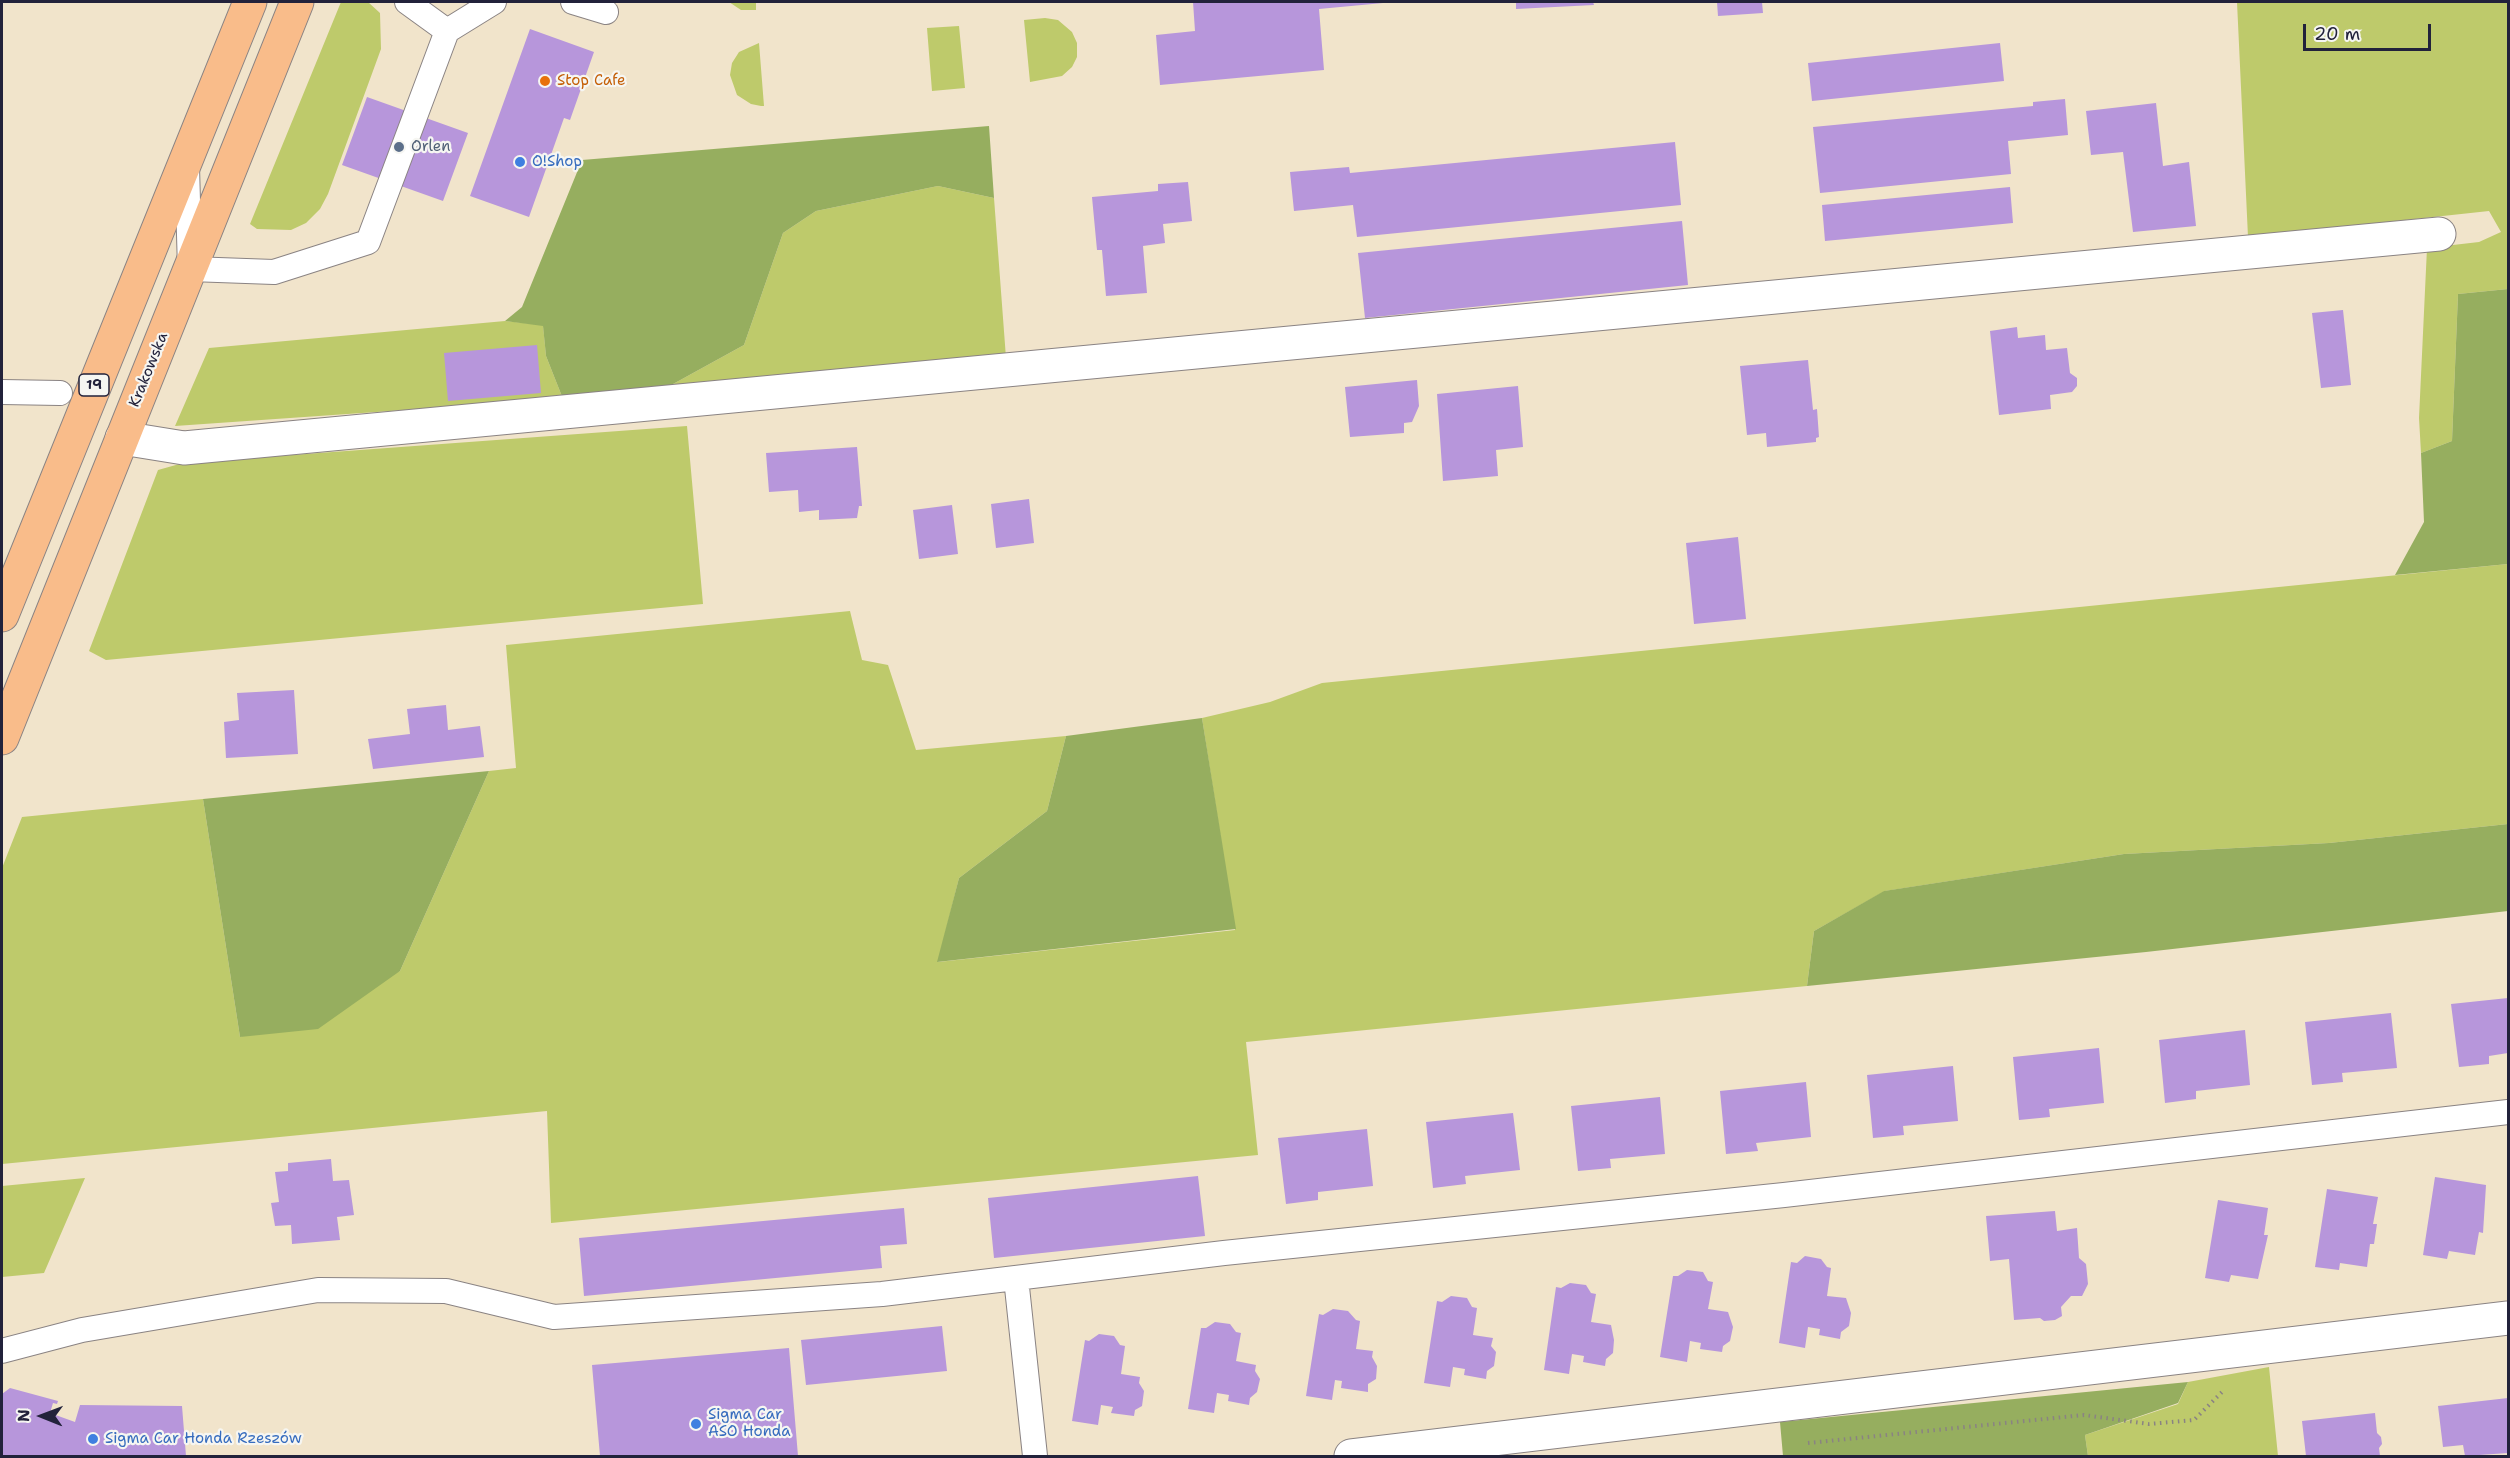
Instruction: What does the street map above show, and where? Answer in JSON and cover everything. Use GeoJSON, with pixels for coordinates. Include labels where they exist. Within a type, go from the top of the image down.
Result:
{"type":"FeatureCollection","features":[{"type":"Feature","properties":{"kind":"main road","name":"19"},"geometry":{"type":"LineString","coordinates":[[2,615],[250,2]]}},
{"type":"Feature","properties":{"kind":"main road","name":"Krakowska"},"geometry":{"type":"LineString","coordinates":[[2,738],[297,2]]}},
{"type":"Feature","properties":{"kind":"street"},"geometry":{"type":"LineString","coordinates":[[122,438],[184,448],[2439,234]]}},
{"type":"Feature","properties":{"kind":"street"},"geometry":{"type":"LineString","coordinates":[[1351,1456],[2508,1318]]}},
{"type":"Feature","properties":{"kind":"lane"},"geometry":{"type":"LineString","coordinates":[[407,2],[447,31]]}},
{"type":"Feature","properties":{"kind":"lane"},"geometry":{"type":"LineString","coordinates":[[187,155],[190,269],[274,272],[368,242],[447,31],[494,2]]}},
{"type":"Feature","properties":{"kind":"lane"},"geometry":{"type":"LineString","coordinates":[[573,2],[606,12]]}},
{"type":"Feature","properties":{"kind":"lane"},"geometry":{"type":"LineString","coordinates":[[2,392],[60,393]]}},
{"type":"Feature","properties":{"kind":"lane"},"geometry":{"type":"LineString","coordinates":[[2,1351],[82,1330],[318,1290],[446,1291],[554,1317],[882,1294],[1224,1253],[1772,1196],[2508,1112]]}},
{"type":"Feature","properties":{"kind":"lane"},"geometry":{"type":"LineString","coordinates":[[1016,1278],[1035,1456]]}},
{"type":"Feature","properties":{"kind":"path"},"geometry":{"type":"LineString","coordinates":[[1806,1443],[1828,1443],[2084,1415],[2149,1424],[2194,1420],[2224,1390],[2230,1351]]}},
{"type":"Feature","properties":{"kind":"green space"},"geometry":{"type":"Polygon","coordinates":[[[341,2],[368,2],[380,13],[381,49],[328,194],[320,209],[306,223],[291,230],[257,229],[250,224],[341,2]]]}},
{"type":"Feature","properties":{"kind":"green space"},"geometry":{"type":"Polygon","coordinates":[[[729,2],[756,2],[756,10],[741,10],[729,2]]]}},
{"type":"Feature","properties":{"kind":"green space"},"geometry":{"type":"Polygon","coordinates":[[[2237,2],[2508,2],[2508,289],[2458,294],[2452,441],[2421,453],[2419,418],[2427,248],[2479,242],[2501,232],[2489,211],[2248,237],[2237,2]]]}},
{"type":"Feature","properties":{"kind":"green space"},"geometry":{"type":"Polygon","coordinates":[[[1045,18],[1058,20],[1072,32],[1077,43],[1077,57],[1072,67],[1062,76],[1030,82],[1024,20],[1045,18]]]}},
{"type":"Feature","properties":{"kind":"green space"},"geometry":{"type":"Polygon","coordinates":[[[959,26],[965,88],[932,91],[927,28],[959,26]]]}},
{"type":"Feature","properties":{"kind":"green space"},"geometry":{"type":"Polygon","coordinates":[[[759,43],[764,106],[751,104],[737,95],[730,75],[732,63],[739,52],[759,43]]]}},
{"type":"Feature","properties":{"kind":"green space"},"geometry":{"type":"Polygon","coordinates":[[[989,126],[994,198],[938,186],[816,211],[783,233],[744,345],[664,389],[563,399],[546,356],[543,326],[505,321],[522,307],[582,160],[989,126]]]}},
{"type":"Feature","properties":{"kind":"green space"},"geometry":{"type":"Polygon","coordinates":[[[938,186],[994,198],[1006,358],[664,389],[744,345],[783,233],[816,211],[938,186]]]}},
{"type":"Feature","properties":{"kind":"green space"},"geometry":{"type":"Polygon","coordinates":[[[2508,289],[2508,564],[2395,575],[2424,522],[2421,453],[2452,441],[2458,294],[2508,289]]]}},
{"type":"Feature","properties":{"kind":"green space"},"geometry":{"type":"Polygon","coordinates":[[[505,321],[543,325],[546,356],[563,399],[175,426],[209,348],[505,321]]]}},
{"type":"Feature","properties":{"kind":"green space"},"geometry":{"type":"Polygon","coordinates":[[[687,426],[703,604],[106,660],[89,651],[158,470],[183,463],[687,426]]]}},
{"type":"Feature","properties":{"kind":"green space"},"geometry":{"type":"Polygon","coordinates":[[[2508,564],[2508,824],[2329,843],[2124,854],[1885,891],[1814,931],[1807,986],[1246,1042],[1258,1155],[551,1223],[547,1111],[2,1164],[2,868],[22,817],[203,799],[240,1037],[400,971],[489,771],[516,768],[506,645],[850,611],[862,660],[888,665],[916,750],[1066,736],[1047,811],[959,878],[938,962],[1235,930],[1202,718],[1270,702],[1322,683],[2508,564]]]}},
{"type":"Feature","properties":{"kind":"green space"},"geometry":{"type":"Polygon","coordinates":[[[1202,718],[1236,929],[937,962],[959,878],[1047,811],[1066,736],[1202,718]]]}},
{"type":"Feature","properties":{"kind":"green space"},"geometry":{"type":"Polygon","coordinates":[[[489,771],[400,971],[318,1029],[240,1037],[203,799],[489,771]]]}},
{"type":"Feature","properties":{"kind":"green space"},"geometry":{"type":"Polygon","coordinates":[[[2508,824],[2508,911],[2146,952],[1807,986],[1814,931],[1884,891],[2124,854],[2329,843],[2508,824]]]}},
{"type":"Feature","properties":{"kind":"green space"},"geometry":{"type":"Polygon","coordinates":[[[85,1178],[44,1273],[2,1277],[2,1186],[85,1178]]]}},
{"type":"Feature","properties":{"kind":"green space"},"geometry":{"type":"Polygon","coordinates":[[[2269,1367],[2278,1456],[2088,1456],[2085,1435],[2178,1404],[2188,1382],[2269,1367]]]}},
{"type":"Feature","properties":{"kind":"green space"},"geometry":{"type":"Polygon","coordinates":[[[2188,1382],[2178,1403],[2085,1435],[2088,1456],[1783,1456],[1780,1422],[2188,1382]]]}},
{"type":"Feature","properties":{"kind":"building"},"geometry":{"type":"Polygon","coordinates":[[[1193,2],[1383,3],[1319,9],[1324,70],[1160,85],[1156,35],[1195,31],[1193,2]]]}},
{"type":"Feature","properties":{"kind":"building"},"geometry":{"type":"Polygon","coordinates":[[[1516,2],[1593,2],[1594,5],[1516,9],[1516,2]]]}},
{"type":"Feature","properties":{"kind":"building"},"geometry":{"type":"Polygon","coordinates":[[[1717,2],[1762,2],[1763,13],[1718,16],[1717,2]]]}},
{"type":"Feature","properties":{"kind":"building"},"geometry":{"type":"Polygon","coordinates":[[[530,29],[594,52],[570,120],[564,118],[529,217],[470,196],[530,29]]]}},
{"type":"Feature","properties":{"kind":"building"},"geometry":{"type":"Polygon","coordinates":[[[2000,43],[2004,81],[1812,101],[1808,63],[2000,43]]]}},
{"type":"Feature","properties":{"kind":"building"},"geometry":{"type":"Polygon","coordinates":[[[367,97],[468,133],[443,201],[342,165],[367,97]]]}},
{"type":"Feature","properties":{"kind":"building"},"geometry":{"type":"Polygon","coordinates":[[[2065,99],[2068,135],[2008,141],[2011,174],[1820,193],[1813,127],[2033,106],[2033,102],[2065,99]]]}},
{"type":"Feature","properties":{"kind":"building"},"geometry":{"type":"Polygon","coordinates":[[[2156,103],[2163,166],[2189,162],[2196,226],[2133,232],[2123,152],[2091,155],[2086,111],[2156,103]]]}},
{"type":"Feature","properties":{"kind":"building"},"geometry":{"type":"Polygon","coordinates":[[[1675,142],[1681,205],[1357,237],[1353,205],[1294,211],[1290,172],[1349,167],[1350,173],[1675,142]]]}},
{"type":"Feature","properties":{"kind":"building"},"geometry":{"type":"Polygon","coordinates":[[[1188,182],[1192,221],[1163,224],[1165,243],[1143,246],[1147,293],[1106,296],[1102,250],[1097,250],[1092,197],[1158,191],[1158,184],[1188,182]]]}},
{"type":"Feature","properties":{"kind":"building"},"geometry":{"type":"Polygon","coordinates":[[[2010,187],[2013,223],[1825,241],[1822,205],[2010,187]]]}},
{"type":"Feature","properties":{"kind":"building"},"geometry":{"type":"Polygon","coordinates":[[[1682,221],[1688,285],[1365,318],[1358,253],[1682,221]]]}},
{"type":"Feature","properties":{"kind":"building"},"geometry":{"type":"Polygon","coordinates":[[[2343,310],[2351,385],[2321,388],[2312,313],[2343,310]]]}},
{"type":"Feature","properties":{"kind":"building"},"geometry":{"type":"Polygon","coordinates":[[[2017,327],[2018,338],[2045,335],[2046,350],[2067,348],[2070,373],[2077,378],[2077,386],[2072,392],[2050,395],[2051,409],[1999,415],[1990,331],[2017,327]]]}},
{"type":"Feature","properties":{"kind":"building"},"geometry":{"type":"Polygon","coordinates":[[[537,345],[541,393],[448,401],[444,353],[537,345]]]}},
{"type":"Feature","properties":{"kind":"building"},"geometry":{"type":"Polygon","coordinates":[[[1808,360],[1813,410],[1817,409],[1819,437],[1816,438],[1816,442],[1767,447],[1766,433],[1747,435],[1740,366],[1808,360]]]}},
{"type":"Feature","properties":{"kind":"building"},"geometry":{"type":"Polygon","coordinates":[[[1417,380],[1419,406],[1412,422],[1404,423],[1404,433],[1350,437],[1345,387],[1417,380]]]}},
{"type":"Feature","properties":{"kind":"building"},"geometry":{"type":"Polygon","coordinates":[[[1518,386],[1523,447],[1496,450],[1498,476],[1443,481],[1437,394],[1518,386]]]}},
{"type":"Feature","properties":{"kind":"building"},"geometry":{"type":"Polygon","coordinates":[[[857,447],[862,506],[859,506],[857,518],[819,520],[819,510],[799,512],[798,490],[769,492],[766,453],[857,447]]]}},
{"type":"Feature","properties":{"kind":"building"},"geometry":{"type":"Polygon","coordinates":[[[1029,499],[1034,543],[996,548],[991,504],[1029,499]]]}},
{"type":"Feature","properties":{"kind":"building"},"geometry":{"type":"Polygon","coordinates":[[[952,505],[958,554],[919,559],[913,510],[952,505]]]}},
{"type":"Feature","properties":{"kind":"building"},"geometry":{"type":"Polygon","coordinates":[[[1738,537],[1746,619],[1694,624],[1686,543],[1738,537]]]}},
{"type":"Feature","properties":{"kind":"building"},"geometry":{"type":"Polygon","coordinates":[[[294,690],[298,754],[226,758],[224,722],[239,720],[237,693],[294,690]]]}},
{"type":"Feature","properties":{"kind":"building"},"geometry":{"type":"Polygon","coordinates":[[[446,705],[448,730],[480,726],[484,757],[373,769],[368,739],[410,734],[407,709],[446,705]]]}},
{"type":"Feature","properties":{"kind":"building"},"geometry":{"type":"Polygon","coordinates":[[[2508,998],[2508,1053],[2489,1056],[2489,1064],[2459,1067],[2451,1004],[2508,998]]]}},
{"type":"Feature","properties":{"kind":"building"},"geometry":{"type":"Polygon","coordinates":[[[2391,1013],[2397,1068],[2342,1073],[2343,1082],[2312,1085],[2305,1022],[2391,1013]]]}},
{"type":"Feature","properties":{"kind":"building"},"geometry":{"type":"Polygon","coordinates":[[[2245,1030],[2250,1085],[2196,1091],[2196,1099],[2165,1103],[2159,1040],[2245,1030]]]}},
{"type":"Feature","properties":{"kind":"building"},"geometry":{"type":"Polygon","coordinates":[[[2099,1048],[2104,1103],[2049,1109],[2050,1117],[2019,1120],[2013,1057],[2099,1048]]]}},
{"type":"Feature","properties":{"kind":"building"},"geometry":{"type":"Polygon","coordinates":[[[1953,1066],[1958,1121],[1903,1126],[1904,1135],[1873,1138],[1867,1075],[1953,1066]]]}},
{"type":"Feature","properties":{"kind":"building"},"geometry":{"type":"Polygon","coordinates":[[[1806,1082],[1811,1137],[1756,1143],[1758,1151],[1726,1154],[1720,1091],[1806,1082]]]}},
{"type":"Feature","properties":{"kind":"building"},"geometry":{"type":"Polygon","coordinates":[[[1660,1097],[1665,1154],[1610,1159],[1611,1168],[1578,1171],[1571,1106],[1660,1097]]]}},
{"type":"Feature","properties":{"kind":"building"},"geometry":{"type":"Polygon","coordinates":[[[1513,1113],[1520,1170],[1465,1176],[1466,1184],[1433,1188],[1426,1122],[1513,1113]]]}},
{"type":"Feature","properties":{"kind":"building"},"geometry":{"type":"Polygon","coordinates":[[[1367,1129],[1373,1186],[1318,1192],[1318,1200],[1286,1204],[1278,1138],[1367,1129]]]}},
{"type":"Feature","properties":{"kind":"building"},"geometry":{"type":"Polygon","coordinates":[[[331,1159],[333,1181],[349,1180],[354,1215],[337,1217],[340,1240],[292,1244],[291,1225],[275,1226],[271,1203],[279,1202],[275,1172],[288,1171],[288,1163],[331,1159]]]}},
{"type":"Feature","properties":{"kind":"building"},"geometry":{"type":"Polygon","coordinates":[[[1198,1176],[1205,1236],[994,1258],[988,1198],[1198,1176]]]}},
{"type":"Feature","properties":{"kind":"building"},"geometry":{"type":"Polygon","coordinates":[[[2435,1177],[2486,1185],[2483,1233],[2479,1232],[2475,1255],[2449,1251],[2447,1259],[2423,1255],[2435,1177]]]}},
{"type":"Feature","properties":{"kind":"building"},"geometry":{"type":"Polygon","coordinates":[[[2327,1189],[2378,1197],[2373,1224],[2377,1224],[2374,1244],[2370,1244],[2367,1267],[2340,1263],[2339,1270],[2315,1267],[2327,1189]]]}},
{"type":"Feature","properties":{"kind":"building"},"geometry":{"type":"Polygon","coordinates":[[[2218,1200],[2268,1208],[2264,1235],[2268,1235],[2258,1279],[2231,1275],[2229,1282],[2205,1278],[2218,1200]]]}},
{"type":"Feature","properties":{"kind":"building"},"geometry":{"type":"Polygon","coordinates":[[[904,1208],[907,1244],[880,1246],[882,1268],[584,1296],[579,1238],[904,1208]]]}},
{"type":"Feature","properties":{"kind":"building"},"geometry":{"type":"Polygon","coordinates":[[[2055,1211],[2057,1231],[2077,1228],[2079,1258],[2086,1264],[2088,1284],[2082,1296],[2071,1296],[2061,1307],[2062,1316],[2055,1320],[2044,1321],[2040,1318],[2014,1320],[2009,1259],[1990,1261],[1986,1216],[2055,1211]]]}},
{"type":"Feature","properties":{"kind":"building"},"geometry":{"type":"Polygon","coordinates":[[[1805,1256],[1821,1259],[1827,1267],[1831,1268],[1827,1296],[1846,1298],[1851,1313],[1849,1326],[1841,1332],[1840,1339],[1819,1335],[1820,1329],[1808,1327],[1805,1348],[1779,1343],[1791,1262],[1797,1263],[1805,1256]]]}},
{"type":"Feature","properties":{"kind":"building"},"geometry":{"type":"Polygon","coordinates":[[[1687,1270],[1703,1272],[1708,1281],[1713,1282],[1708,1309],[1728,1312],[1733,1327],[1730,1341],[1723,1346],[1722,1352],[1700,1349],[1701,1343],[1690,1341],[1687,1362],[1660,1357],[1673,1276],[1678,1276],[1687,1270]]]}},
{"type":"Feature","properties":{"kind":"building"},"geometry":{"type":"Polygon","coordinates":[[[1570,1283],[1586,1285],[1591,1293],[1596,1294],[1591,1322],[1611,1325],[1614,1340],[1613,1353],[1606,1359],[1605,1366],[1583,1362],[1584,1356],[1572,1354],[1569,1374],[1544,1370],[1556,1287],[1561,1288],[1570,1283]]]}},
{"type":"Feature","properties":{"kind":"building"},"geometry":{"type":"Polygon","coordinates":[[[1451,1296],[1467,1298],[1472,1307],[1477,1308],[1473,1335],[1493,1338],[1491,1346],[1496,1352],[1494,1366],[1487,1371],[1486,1379],[1464,1375],[1465,1369],[1453,1367],[1450,1387],[1424,1383],[1437,1301],[1442,1302],[1451,1296]]]}},
{"type":"Feature","properties":{"kind":"building"},"geometry":{"type":"Polygon","coordinates":[[[1333,1309],[1348,1311],[1360,1321],[1356,1349],[1373,1351],[1372,1357],[1377,1366],[1376,1379],[1368,1384],[1368,1392],[1341,1388],[1342,1381],[1335,1380],[1332,1400],[1306,1396],[1319,1314],[1323,1315],[1333,1309]]]}},
{"type":"Feature","properties":{"kind":"building"},"geometry":{"type":"Polygon","coordinates":[[[1215,1322],[1230,1324],[1236,1332],[1241,1333],[1236,1361],[1256,1365],[1255,1371],[1260,1379],[1257,1392],[1250,1398],[1249,1405],[1228,1401],[1229,1395],[1217,1393],[1214,1413],[1188,1409],[1201,1328],[1206,1328],[1215,1322]]]}},
{"type":"Feature","properties":{"kind":"building"},"geometry":{"type":"Polygon","coordinates":[[[942,1326],[947,1371],[806,1385],[801,1340],[942,1326]]]}},
{"type":"Feature","properties":{"kind":"building"},"geometry":{"type":"Polygon","coordinates":[[[1099,1334],[1114,1336],[1120,1345],[1125,1346],[1121,1374],[1140,1377],[1139,1383],[1144,1391],[1142,1406],[1135,1410],[1134,1416],[1111,1413],[1113,1407],[1101,1405],[1098,1425],[1072,1421],[1085,1340],[1089,1341],[1099,1334]]]}},
{"type":"Feature","properties":{"kind":"building","name":"Sigma Car ASO Honda"},"geometry":{"type":"Polygon","coordinates":[[[789,1348],[798,1456],[600,1456],[592,1365],[789,1348]]]}},
{"type":"Feature","properties":{"kind":"building","name":"Sigma Car Honda Rzeszów"},"geometry":{"type":"Polygon","coordinates":[[[10,1388],[58,1401],[57,1404],[53,1403],[50,1413],[75,1422],[80,1405],[182,1406],[186,1456],[2,1456],[2,1394],[10,1388]]]}},
{"type":"Feature","properties":{"kind":"building"},"geometry":{"type":"Polygon","coordinates":[[[2508,1398],[2508,1453],[2465,1456],[2463,1445],[2443,1447],[2438,1406],[2508,1398]]]}},
{"type":"Feature","properties":{"kind":"building"},"geometry":{"type":"Polygon","coordinates":[[[2375,1413],[2377,1433],[2381,1437],[2382,1444],[2379,1448],[2380,1456],[2306,1456],[2302,1421],[2375,1413]]]}},
{"type":"Feature","properties":{"kind":"place","name":"Stop Cafe"},"geometry":{"type":"Point","coordinates":[545,81]}},
{"type":"Feature","properties":{"kind":"place","name":"Orlen"},"geometry":{"type":"Point","coordinates":[399,147]}},
{"type":"Feature","properties":{"kind":"place","name":"O!Shop"},"geometry":{"type":"Point","coordinates":[520,162]}},
{"type":"Feature","properties":{"kind":"place","name":"Sigma Car ASO Honda"},"geometry":{"type":"Point","coordinates":[696,1424]}},
{"type":"Feature","properties":{"kind":"place","name":"Sigma Car Honda Rzeszów"},"geometry":{"type":"Point","coordinates":[93,1439]}}]}
